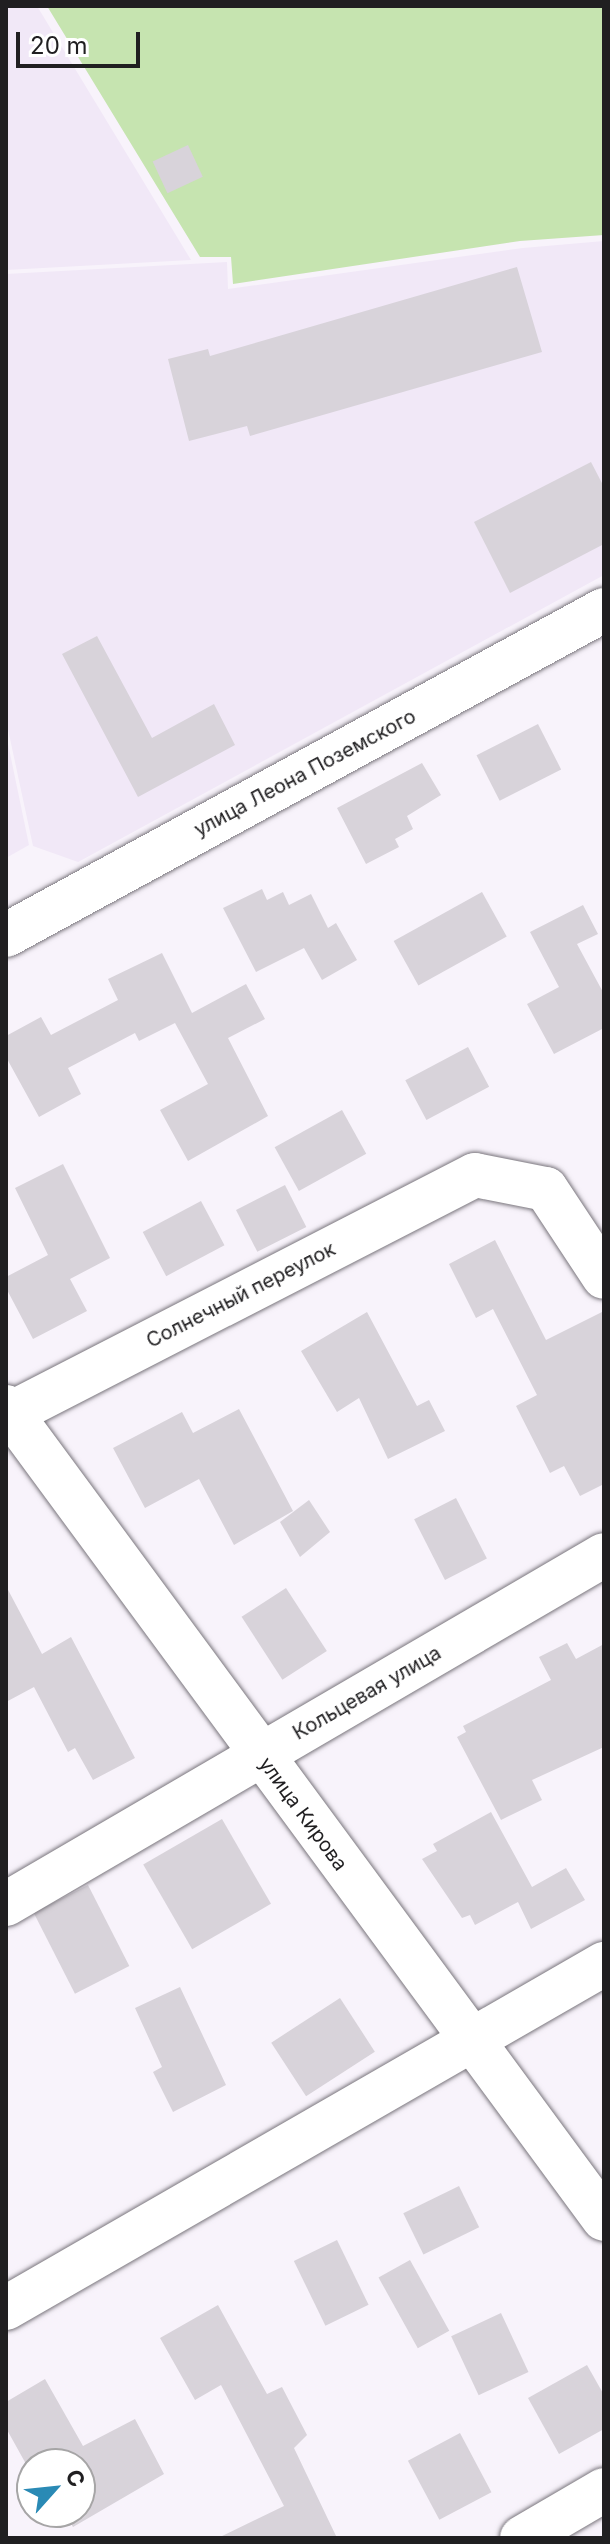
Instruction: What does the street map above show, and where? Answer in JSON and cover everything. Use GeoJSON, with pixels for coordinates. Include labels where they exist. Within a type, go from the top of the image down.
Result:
{"type":"FeatureCollection","features":[{"type":"Feature","properties":{"kind":"street","name":"улица Леона Поземского"},"geometry":{"type":"LineString","coordinates":[[6,935],[604,610]]}},
{"type":"Feature","properties":{"kind":"street","name":"Солнечный переулок"},"geometry":{"type":"LineString","coordinates":[[7,1412],[475,1175],[546,1189],[604,1277]]}},
{"type":"Feature","properties":{"kind":"street","name":"улица Кирова"},"geometry":{"type":"LineString","coordinates":[[7,1412],[604,2219]]}},
{"type":"Feature","properties":{"kind":"street","name":"Кольцевая улица"},"geometry":{"type":"LineString","coordinates":[[6,1904],[604,1555]]}},
{"type":"Feature","properties":{"kind":"street"},"geometry":{"type":"LineString","coordinates":[[6,2308],[468,2039],[604,1964]]}},
{"type":"Feature","properties":{"kind":"street"},"geometry":{"type":"LineString","coordinates":[[522,2538],[604,2490]]}},
{"type":"Feature","properties":{"kind":"shaded area"},"geometry":{"type":"Polygon","coordinates":[[[6,6],[37,6],[191,260],[6,270],[6,6]]]}},
{"type":"Feature","properties":{"kind":"shaded area"},"geometry":{"type":"Polygon","coordinates":[[[604,241],[604,575],[78,862],[33,846],[6,720],[6,274],[227,262],[228,289],[523,248],[604,241]]]}},
{"type":"Feature","properties":{"kind":"shaded area"},"geometry":{"type":"Polygon","coordinates":[[[6,734],[29,845],[6,858],[6,734]]]}},
{"type":"Feature","properties":{"kind":"green space"},"geometry":{"type":"Polygon","coordinates":[[[47,6],[604,6],[604,235],[520,241],[233,284],[231,257],[200,257],[47,6]]]}},
{"type":"Feature","properties":{"kind":"building"},"geometry":{"type":"Polygon","coordinates":[[[188,145],[203,177],[167,193],[153,161],[188,145]]]}},
{"type":"Feature","properties":{"kind":"building"},"geometry":{"type":"Polygon","coordinates":[[[517,267],[542,352],[250,436],[247,426],[189,441],[168,359],[208,349],[210,356],[517,267]]]}},
{"type":"Feature","properties":{"kind":"building"},"geometry":{"type":"Polygon","coordinates":[[[591,462],[604,487],[604,544],[510,593],[474,522],[591,462]]]}},
{"type":"Feature","properties":{"kind":"building"},"geometry":{"type":"Polygon","coordinates":[[[97,636],[152,738],[214,704],[235,745],[138,797],[62,654],[97,636]]]}},
{"type":"Feature","properties":{"kind":"building"},"geometry":{"type":"Polygon","coordinates":[[[538,724],[561,769],[500,801],[477,755],[538,724]]]}},
{"type":"Feature","properties":{"kind":"building"},"geometry":{"type":"Polygon","coordinates":[[[422,763],[441,795],[407,816],[413,829],[395,839],[399,847],[366,864],[337,808],[422,763]]]}},
{"type":"Feature","properties":{"kind":"building"},"geometry":{"type":"Polygon","coordinates":[[[262,889],[267,900],[283,892],[289,905],[311,894],[328,928],[336,923],[357,960],[322,980],[304,948],[256,972],[223,908],[262,889]]]}},
{"type":"Feature","properties":{"kind":"building"},"geometry":{"type":"Polygon","coordinates":[[[482,892],[507,937],[418,986],[394,941],[482,892]]]}},
{"type":"Feature","properties":{"kind":"building"},"geometry":{"type":"Polygon","coordinates":[[[583,905],[598,934],[577,944],[604,994],[604,1028],[554,1054],[527,1004],[559,987],[530,932],[583,905]]]}},
{"type":"Feature","properties":{"kind":"building"},"geometry":{"type":"Polygon","coordinates":[[[162,953],[192,1013],[246,984],[265,1019],[228,1038],[268,1116],[188,1161],[160,1110],[208,1084],[175,1023],[139,1041],[135,1033],[68,1068],[81,1094],[39,1117],[6,1057],[6,1036],[41,1017],[51,1035],[118,1000],[108,979],[162,953]]]}},
{"type":"Feature","properties":{"kind":"building"},"geometry":{"type":"Polygon","coordinates":[[[468,1047],[489,1087],[426,1120],[405,1080],[468,1047]]]}},
{"type":"Feature","properties":{"kind":"building"},"geometry":{"type":"Polygon","coordinates":[[[342,1110],[366,1154],[299,1191],[275,1147],[342,1110]]]}},
{"type":"Feature","properties":{"kind":"building"},"geometry":{"type":"Polygon","coordinates":[[[63,1164],[110,1258],[70,1279],[87,1311],[33,1339],[6,1288],[6,1277],[48,1255],[15,1188],[63,1164]]]}},
{"type":"Feature","properties":{"kind":"building"},"geometry":{"type":"Polygon","coordinates":[[[285,1185],[306,1227],[257,1252],[236,1210],[285,1185]]]}},
{"type":"Feature","properties":{"kind":"building"},"geometry":{"type":"Polygon","coordinates":[[[201,1201],[224,1245],[166,1276],[143,1232],[201,1201]]]}},
{"type":"Feature","properties":{"kind":"building"},"geometry":{"type":"Polygon","coordinates":[[[495,1240],[546,1340],[604,1311],[604,1484],[580,1496],[564,1466],[550,1473],[516,1406],[537,1395],[493,1309],[476,1318],[449,1264],[495,1240]]]}},
{"type":"Feature","properties":{"kind":"building"},"geometry":{"type":"Polygon","coordinates":[[[367,1312],[417,1406],[429,1400],[445,1431],[388,1459],[359,1398],[337,1412],[301,1351],[367,1312]]]}},
{"type":"Feature","properties":{"kind":"building"},"geometry":{"type":"Polygon","coordinates":[[[239,1409],[293,1511],[234,1545],[199,1479],[145,1508],[113,1448],[182,1412],[193,1433],[239,1409]]]}},
{"type":"Feature","properties":{"kind":"building"},"geometry":{"type":"Polygon","coordinates":[[[456,1498],[487,1559],[445,1580],[414,1519],[456,1498]]]}},
{"type":"Feature","properties":{"kind":"building"},"geometry":{"type":"Polygon","coordinates":[[[309,1500],[330,1532],[300,1557],[280,1522],[309,1500]]]}},
{"type":"Feature","properties":{"kind":"building"},"geometry":{"type":"Polygon","coordinates":[[[6,1586],[42,1654],[71,1637],[135,1758],[93,1780],[75,1748],[68,1752],[34,1687],[6,1702],[6,1586]]]}},
{"type":"Feature","properties":{"kind":"building"},"geometry":{"type":"Polygon","coordinates":[[[286,1588],[327,1651],[282,1680],[242,1617],[286,1588]]]}},
{"type":"Feature","properties":{"kind":"building"},"geometry":{"type":"Polygon","coordinates":[[[567,1643],[576,1659],[604,1644],[604,1747],[532,1780],[542,1800],[501,1820],[457,1737],[466,1732],[463,1726],[551,1680],[539,1657],[567,1643]]]}},
{"type":"Feature","properties":{"kind":"building"},"geometry":{"type":"Polygon","coordinates":[[[491,1812],[532,1887],[566,1868],[585,1900],[531,1929],[518,1902],[475,1925],[470,1915],[462,1918],[422,1859],[437,1851],[433,1844],[491,1812]]]}},
{"type":"Feature","properties":{"kind":"building"},"geometry":{"type":"Polygon","coordinates":[[[222,1819],[271,1904],[192,1949],[143,1864],[222,1819]]]}},
{"type":"Feature","properties":{"kind":"building"},"geometry":{"type":"Polygon","coordinates":[[[88,1885],[129,1966],[75,1994],[34,1913],[88,1885]]]}},
{"type":"Feature","properties":{"kind":"building"},"geometry":{"type":"Polygon","coordinates":[[[180,1987],[226,2085],[173,2112],[153,2072],[162,2067],[135,2008],[180,1987]]]}},
{"type":"Feature","properties":{"kind":"building"},"geometry":{"type":"Polygon","coordinates":[[[340,1998],[375,2052],[306,2096],[271,2043],[340,1998]]]}},
{"type":"Feature","properties":{"kind":"building"},"geometry":{"type":"Polygon","coordinates":[[[459,2186],[479,2227],[423,2255],[403,2213],[459,2186]]]}},
{"type":"Feature","properties":{"kind":"building"},"geometry":{"type":"Polygon","coordinates":[[[337,2240],[369,2305],[325,2326],[294,2261],[337,2240]]]}},
{"type":"Feature","properties":{"kind":"building"},"geometry":{"type":"Polygon","coordinates":[[[410,2260],[449,2331],[418,2348],[379,2277],[410,2260]]]}},
{"type":"Feature","properties":{"kind":"building"},"geometry":{"type":"Polygon","coordinates":[[[218,2305],[267,2394],[282,2387],[307,2435],[294,2448],[337,2538],[218,2538],[284,2506],[221,2385],[195,2400],[160,2338],[218,2305]]]}},
{"type":"Feature","properties":{"kind":"building"},"geometry":{"type":"Polygon","coordinates":[[[501,2313],[528,2372],[479,2395],[451,2336],[501,2313]]]}},
{"type":"Feature","properties":{"kind":"building"},"geometry":{"type":"Polygon","coordinates":[[[587,2365],[604,2395],[604,2429],[559,2454],[528,2398],[587,2365]]]}},
{"type":"Feature","properties":{"kind":"building"},"geometry":{"type":"Polygon","coordinates":[[[45,2379],[83,2446],[135,2419],[164,2474],[96,2514],[96,2448],[17,2448],[6,2428],[6,2402],[45,2379]]]}},
{"type":"Feature","properties":{"kind":"building"},"geometry":{"type":"Polygon","coordinates":[[[460,2433],[491,2492],[439,2520],[408,2461],[460,2433]]]}}]}
